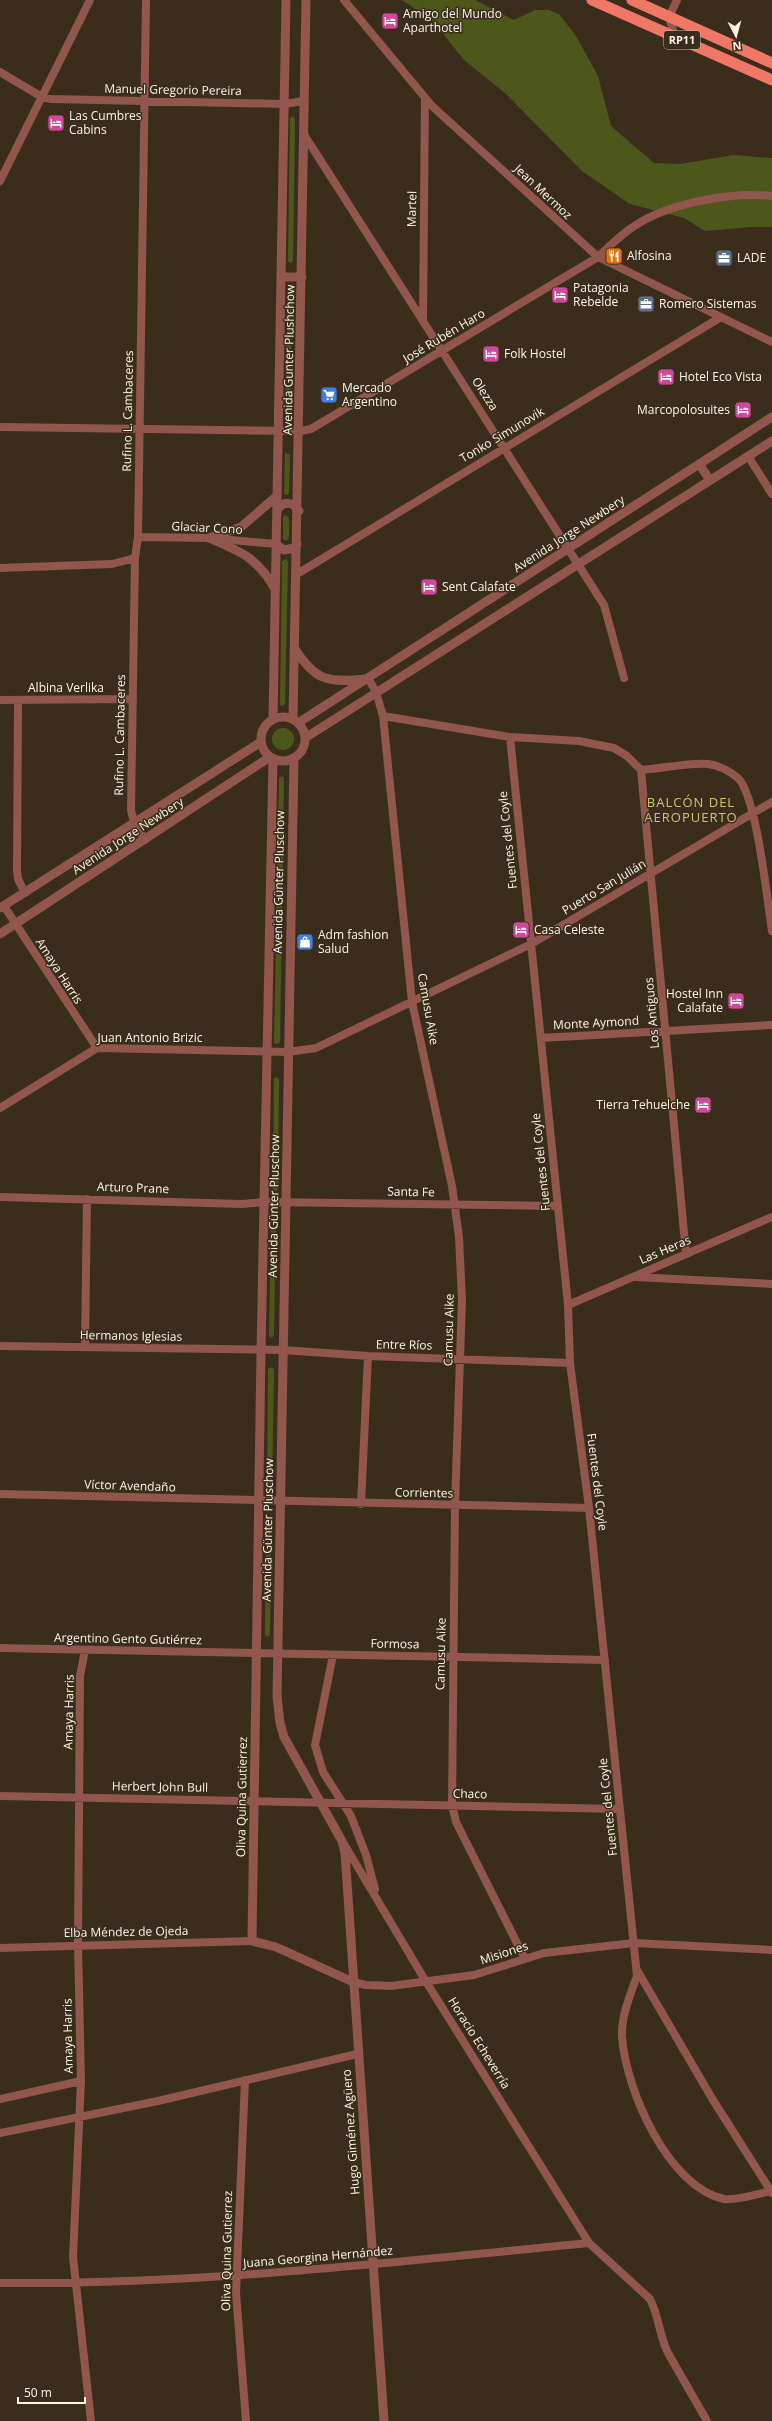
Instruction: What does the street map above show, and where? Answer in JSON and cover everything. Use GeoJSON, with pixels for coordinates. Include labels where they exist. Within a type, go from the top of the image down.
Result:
{"type":"FeatureCollection","features":[{"type":"Feature","properties":{"kind":"main road","name":"RP11"},"geometry":{"type":"LineString","coordinates":[[592,0],[772,80]]}},
{"type":"Feature","properties":{"kind":"main road","name":"RP11"},"geometry":{"type":"LineString","coordinates":[[632,0],[772,63]]}},
{"type":"Feature","properties":{"kind":"street"},"geometry":{"type":"LineString","coordinates":[[0,181],[90,0]]}},
{"type":"Feature","properties":{"kind":"street","name":"Rufino L. Cambaceres"},"geometry":{"type":"LineString","coordinates":[[134,823],[131,810],[135,558],[138,537],[146,0]]}},
{"type":"Feature","properties":{"kind":"street","name":"Avenida Gunter Plushchow"},"geometry":{"type":"LineString","coordinates":[[273,719],[286,0]]}},
{"type":"Feature","properties":{"kind":"street","name":"Avenida Gunter Plushchow"},"geometry":{"type":"LineString","coordinates":[[296,721],[295,649],[300,431],[306,0]]}},
{"type":"Feature","properties":{"kind":"street","name":"Jean Mermoz"},"geometry":{"type":"LineString","coordinates":[[344,0],[425,100],[598,257],[772,342]]}},
{"type":"Feature","properties":{"kind":"street"},"geometry":{"type":"LineString","coordinates":[[675,37],[669,17],[677,0]]}},
{"type":"Feature","properties":{"kind":"street"},"geometry":{"type":"LineString","coordinates":[[0,72],[42,97]]}},
{"type":"Feature","properties":{"kind":"street","name":"Manuel Gregorio Pereira"},"geometry":{"type":"LineString","coordinates":[[42,97],[284,104],[304,102]]}},
{"type":"Feature","properties":{"kind":"street","name":"Martel"},"geometry":{"type":"LineString","coordinates":[[423,320],[425,100]]}},
{"type":"Feature","properties":{"kind":"street","name":"Olezza"},"geometry":{"type":"LineString","coordinates":[[304,133],[604,605],[624,678]]}},
{"type":"Feature","properties":{"kind":"street","name":"José Rubén Haro"},"geometry":{"type":"LineString","coordinates":[[0,427],[300,431],[320,425],[598,257],[632,227],[659,214],[726,196],[772,196]]}},
{"type":"Feature","properties":{"kind":"street"},"geometry":{"type":"LineString","coordinates":[[281,277],[302,277]]}},
{"type":"Feature","properties":{"kind":"street","name":"Tonko Simunovik"},"geometry":{"type":"LineString","coordinates":[[297,574],[721,317]]}},
{"type":"Feature","properties":{"kind":"street","name":"Avenida Jorge Newbery"},"geometry":{"type":"LineString","coordinates":[[296,721],[368,678],[772,417]]}},
{"type":"Feature","properties":{"kind":"street"},"geometry":{"type":"LineString","coordinates":[[305,738],[772,441]]}},
{"type":"Feature","properties":{"kind":"street"},"geometry":{"type":"LineString","coordinates":[[748,456],[772,494]]}},
{"type":"Feature","properties":{"kind":"street"},"geometry":{"type":"LineString","coordinates":[[699,464],[710,480]]}},
{"type":"Feature","properties":{"kind":"street"},"geometry":{"type":"LineString","coordinates":[[209,538],[241,527],[277,496]]}},
{"type":"Feature","properties":{"kind":"street"},"geometry":{"type":"LineString","coordinates":[[277,510],[281,505],[288,503],[294,505],[298,511]]}},
{"type":"Feature","properties":{"kind":"street","name":"Glaciar Cono"},"geometry":{"type":"LineString","coordinates":[[138,537],[209,538],[276,544]]}},
{"type":"Feature","properties":{"kind":"street"},"geometry":{"type":"LineString","coordinates":[[209,538],[248,555],[262,568],[275,590]]}},
{"type":"Feature","properties":{"kind":"street"},"geometry":{"type":"LineString","coordinates":[[276,544],[284,550],[294,548],[297,544]]}},
{"type":"Feature","properties":{"kind":"street"},"geometry":{"type":"LineString","coordinates":[[0,568],[112,564],[135,558]]}},
{"type":"Feature","properties":{"kind":"street"},"geometry":{"type":"LineString","coordinates":[[295,649],[311,671],[334,681],[368,678]]}},
{"type":"Feature","properties":{"kind":"street","name":"Camusu Aike"},"geometry":{"type":"LineString","coordinates":[[368,678],[376,692],[383,716],[412,1002],[456,1205],[462,1300],[455,1505],[452,1805],[456,1822],[525,1959]]}},
{"type":"Feature","properties":{"kind":"street","name":"Albina Verlika"},"geometry":{"type":"LineString","coordinates":[[0,700],[133,699]]}},
{"type":"Feature","properties":{"kind":"street"},"geometry":{"type":"LineString","coordinates":[[18,700],[17,871],[18,879],[25,892]]}},
{"type":"Feature","properties":{"kind":"street"},"geometry":{"type":"LineString","coordinates":[[383,716],[510,736],[579,741],[614,748],[627,756],[641,770],[707,764],[725,769],[738,779],[746,792],[753,813],[772,931]]}},
{"type":"Feature","properties":{"kind":"street"},"geometry":{"type":"LineString","coordinates":[[283,717],[296,721],[305,738],[302,750],[294,759],[281,761],[272,758],[261,742],[263,729],[273,719],[283,717]]}},
{"type":"Feature","properties":{"kind":"street","name":"Fuentes del Coyle"},"geometry":{"type":"LineString","coordinates":[[510,736],[568,1305],[570,1363],[589,1508],[636,1970],[713,2100],[771,2192]]}},
{"type":"Feature","properties":{"kind":"street","name":"Avenida Jorge Newbery"},"geometry":{"type":"LineString","coordinates":[[2,907],[261,742]]}},
{"type":"Feature","properties":{"kind":"street","name":"Avenida Jorge Newbery"},"geometry":{"type":"LineString","coordinates":[[0,934],[272,758]]}},
{"type":"Feature","properties":{"kind":"street","name":"Avenida Günter Pluschow"},"geometry":{"type":"LineString","coordinates":[[256,1654],[268,1051],[272,758]]}},
{"type":"Feature","properties":{"kind":"street","name":"Avenida Günter Pluschow"},"geometry":{"type":"LineString","coordinates":[[278,1654],[294,759]]}},
{"type":"Feature","properties":{"kind":"street","name":"Los Antiguos"},"geometry":{"type":"LineString","coordinates":[[641,770],[686,1254]]}},
{"type":"Feature","properties":{"kind":"street","name":"Puerto San Julián"},"geometry":{"type":"LineString","coordinates":[[268,1051],[288,1052],[316,1048],[531,944],[772,802]]}},
{"type":"Feature","properties":{"kind":"street"},"geometry":{"type":"LineString","coordinates":[[134,823],[145,840]]}},
{"type":"Feature","properties":{"kind":"street","name":"Amaya Harris"},"geometry":{"type":"LineString","coordinates":[[2,907],[96,1048]]}},
{"type":"Feature","properties":{"kind":"street","name":"Monte Aymond"},"geometry":{"type":"LineString","coordinates":[[541,1038],[772,1025]]}},
{"type":"Feature","properties":{"kind":"street","name":"Juan Antonio Brizic"},"geometry":{"type":"LineString","coordinates":[[0,1108],[96,1048],[268,1051]]}},
{"type":"Feature","properties":{"kind":"street","name":"Arturo Prane"},"geometry":{"type":"LineString","coordinates":[[0,1197],[242,1204],[265,1202]]}},
{"type":"Feature","properties":{"kind":"street"},"geometry":{"type":"LineString","coordinates":[[84,1347],[87,1199]]}},
{"type":"Feature","properties":{"kind":"street","name":"Santa Fe"},"geometry":{"type":"LineString","coordinates":[[265,1202],[558,1206]]}},
{"type":"Feature","properties":{"kind":"street","name":"Las Heras"},"geometry":{"type":"LineString","coordinates":[[568,1305],[772,1218]]}},
{"type":"Feature","properties":{"kind":"street"},"geometry":{"type":"LineString","coordinates":[[633,1277],[772,1284]]}},
{"type":"Feature","properties":{"kind":"street","name":"Hermanos Iglesias"},"geometry":{"type":"LineString","coordinates":[[0,1346],[261,1351]]}},
{"type":"Feature","properties":{"kind":"street","name":"Entre Ríos"},"geometry":{"type":"LineString","coordinates":[[261,1351],[283,1350],[368,1356],[570,1363]]}},
{"type":"Feature","properties":{"kind":"street"},"geometry":{"type":"LineString","coordinates":[[361,1504],[368,1356]]}},
{"type":"Feature","properties":{"kind":"street","name":"Víctor Avendaño"},"geometry":{"type":"LineString","coordinates":[[0,1494],[258,1501]]}},
{"type":"Feature","properties":{"kind":"street","name":"Corrientes"},"geometry":{"type":"LineString","coordinates":[[258,1501],[589,1508]]}},
{"type":"Feature","properties":{"kind":"street","name":"Argentino Gento Gutiérrez"},"geometry":{"type":"LineString","coordinates":[[0,1648],[256,1654]]}},
{"type":"Feature","properties":{"kind":"street","name":"Amaya Harris"},"geometry":{"type":"LineString","coordinates":[[85,1650],[80,1676],[78,1945],[81,2115],[73,2257],[91,2421]]}},
{"type":"Feature","properties":{"kind":"street","name":"Formosa"},"geometry":{"type":"LineString","coordinates":[[256,1654],[605,1660]]}},
{"type":"Feature","properties":{"kind":"street","name":"Oliva Quina Gutierrez"},"geometry":{"type":"LineString","coordinates":[[252,1941],[256,1654]]}},
{"type":"Feature","properties":{"kind":"street","name":"Horacio Echeverría"},"geometry":{"type":"LineString","coordinates":[[278,1654],[277,1696],[280,1723],[291,1750],[320,1802],[425,1980],[589,2243],[650,2299],[656,2310],[665,2347],[707,2421]]}},
{"type":"Feature","properties":{"kind":"street"},"geometry":{"type":"LineString","coordinates":[[333,1655],[315,1745],[323,1772],[342,1802],[357,1830],[378,1899]]}},
{"type":"Feature","properties":{"kind":"street","name":"Herbert John Bull"},"geometry":{"type":"LineString","coordinates":[[0,1796],[320,1802]]}},
{"type":"Feature","properties":{"kind":"street","name":"Chaco"},"geometry":{"type":"LineString","coordinates":[[320,1802],[620,1809]]}},
{"type":"Feature","properties":{"kind":"street","name":"Hugo Giménez Agüero"},"geometry":{"type":"LineString","coordinates":[[342,1841],[374,2264],[384,2421]]}},
{"type":"Feature","properties":{"kind":"street","name":"Elba Méndez de Ojeda"},"geometry":{"type":"LineString","coordinates":[[0,1948],[252,1941]]}},
{"type":"Feature","properties":{"kind":"street","name":"Misiones"},"geometry":{"type":"LineString","coordinates":[[252,1941],[276,1948],[353,1982],[366,1985],[391,1986],[425,1980],[484,1973],[544,1953],[634,1944],[772,1950]]}},
{"type":"Feature","properties":{"kind":"street"},"geometry":{"type":"LineString","coordinates":[[636,1970],[637,1976],[624,2018],[622,2037],[637,2101],[647,2125],[670,2157],[693,2182],[710,2195],[726,2199],[771,2192]]}},
{"type":"Feature","properties":{"kind":"street"},"geometry":{"type":"LineString","coordinates":[[0,2133],[81,2115],[158,2101],[357,2054]]}},
{"type":"Feature","properties":{"kind":"street","name":"Oliva Quina Gutierrez"},"geometry":{"type":"LineString","coordinates":[[245,2080],[236,2277],[246,2421]]}},
{"type":"Feature","properties":{"kind":"street"},"geometry":{"type":"LineString","coordinates":[[0,2099],[81,2081]]}},
{"type":"Feature","properties":{"kind":"street","name":"Juana Georgina Hernández"},"geometry":{"type":"LineString","coordinates":[[0,2283],[76,2284],[236,2277],[589,2243]]}},
{"type":"Feature","properties":{"kind":"green space"},"geometry":{"type":"Polygon","coordinates":[[[402,0],[475,0],[514,20],[535,10],[549,10],[559,14],[576,36],[598,76],[611,126],[654,163],[681,164],[733,155],[772,158],[772,227],[750,227],[705,231],[684,218],[630,204],[582,171],[505,93],[464,60],[433,21],[402,0]]]}},
{"type":"Feature","properties":{"kind":"green space"},"geometry":{"type":"Polygon","coordinates":[[[293,116],[295,119],[293,261],[291,263],[288,262],[290,118],[293,116]]]}},
{"type":"Feature","properties":{"kind":"green space"},"geometry":{"type":"Polygon","coordinates":[[[287,295],[292,297],[290,414],[288,416],[285,415],[287,295]]]}},
{"type":"Feature","properties":{"kind":"green space"},"geometry":{"type":"Polygon","coordinates":[[[285,453],[290,455],[289,493],[287,495],[284,494],[285,453]]]}},
{"type":"Feature","properties":{"kind":"green space"},"geometry":{"type":"Polygon","coordinates":[[[286,515],[289,518],[289,538],[286,541],[283,539],[283,517],[286,515]]]}},
{"type":"Feature","properties":{"kind":"green space"},"geometry":{"type":"Polygon","coordinates":[[[286,559],[288,562],[285,704],[283,706],[280,705],[282,561],[286,559]]]}},
{"type":"Feature","properties":{"kind":"green space"},"geometry":{"type":"Polygon","coordinates":[[[283,728],[291,731],[294,739],[291,747],[283,750],[275,747],[272,739],[275,731],[283,728]]]}},
{"type":"Feature","properties":{"kind":"green space"},"geometry":{"type":"Polygon","coordinates":[[[282,776],[284,778],[280,1042],[277,1044],[274,1043],[279,778],[282,776]]]}},
{"type":"Feature","properties":{"kind":"green space"},"geometry":{"type":"Polygon","coordinates":[[[277,1077],[279,1079],[278,1189],[276,1191],[273,1190],[274,1078],[277,1077]]]}},
{"type":"Feature","properties":{"kind":"green space"},"geometry":{"type":"Polygon","coordinates":[[[274,1217],[276,1219],[274,1335],[272,1338],[269,1336],[271,1219],[274,1217]]]}},
{"type":"Feature","properties":{"kind":"green space"},"geometry":{"type":"Polygon","coordinates":[[[272,1367],[274,1370],[272,1487],[270,1489],[267,1488],[268,1369],[272,1367]]]}},
{"type":"Feature","properties":{"kind":"green space"},"geometry":{"type":"Polygon","coordinates":[[[269,1524],[271,1526],[270,1634],[268,1637],[265,1635],[266,1526],[269,1524]]]}},
{"type":"Feature","properties":{"kind":"place","name":"Amigo del Mundo Aparthotel"},"geometry":{"type":"Point","coordinates":[390,21]}},
{"type":"Feature","properties":{"kind":"place","name":"Las Cumbres Cabins"},"geometry":{"type":"Point","coordinates":[56,123]}},
{"type":"Feature","properties":{"kind":"place","name":"Alfosina"},"geometry":{"type":"Point","coordinates":[614,256]}},
{"type":"Feature","properties":{"kind":"place","name":"LADE"},"geometry":{"type":"Point","coordinates":[724,258]}},
{"type":"Feature","properties":{"kind":"place","name":"Patagonia Rebelde"},"geometry":{"type":"Point","coordinates":[560,295]}},
{"type":"Feature","properties":{"kind":"place","name":"Romero Sistemas"},"geometry":{"type":"Point","coordinates":[646,304]}},
{"type":"Feature","properties":{"kind":"place","name":"Folk Hostel"},"geometry":{"type":"Point","coordinates":[491,354]}},
{"type":"Feature","properties":{"kind":"place","name":"Hotel Eco Vista"},"geometry":{"type":"Point","coordinates":[666,377]}},
{"type":"Feature","properties":{"kind":"place","name":"Mercado Argentino"},"geometry":{"type":"Point","coordinates":[329,395]}},
{"type":"Feature","properties":{"kind":"place","name":"Marcopolosuites"},"geometry":{"type":"Point","coordinates":[743,410]}},
{"type":"Feature","properties":{"kind":"place","name":"Sent Calafate"},"geometry":{"type":"Point","coordinates":[429,587]}},
{"type":"Feature","properties":{"kind":"place","name":"Casa Celeste"},"geometry":{"type":"Point","coordinates":[521,930]}},
{"type":"Feature","properties":{"kind":"place","name":"Adm fashion Salud"},"geometry":{"type":"Point","coordinates":[305,942]}},
{"type":"Feature","properties":{"kind":"place","name":"Hostel Inn Calafate"},"geometry":{"type":"Point","coordinates":[736,1001]}},
{"type":"Feature","properties":{"kind":"place","name":"Tierra Tehuelche"},"geometry":{"type":"Point","coordinates":[703,1105]}},
{"type":"Feature","properties":{"kind":"district","name":"BALCÓN DEL AEROPUERTO"},"geometry":{"type":"Point","coordinates":[691,810]}}]}
